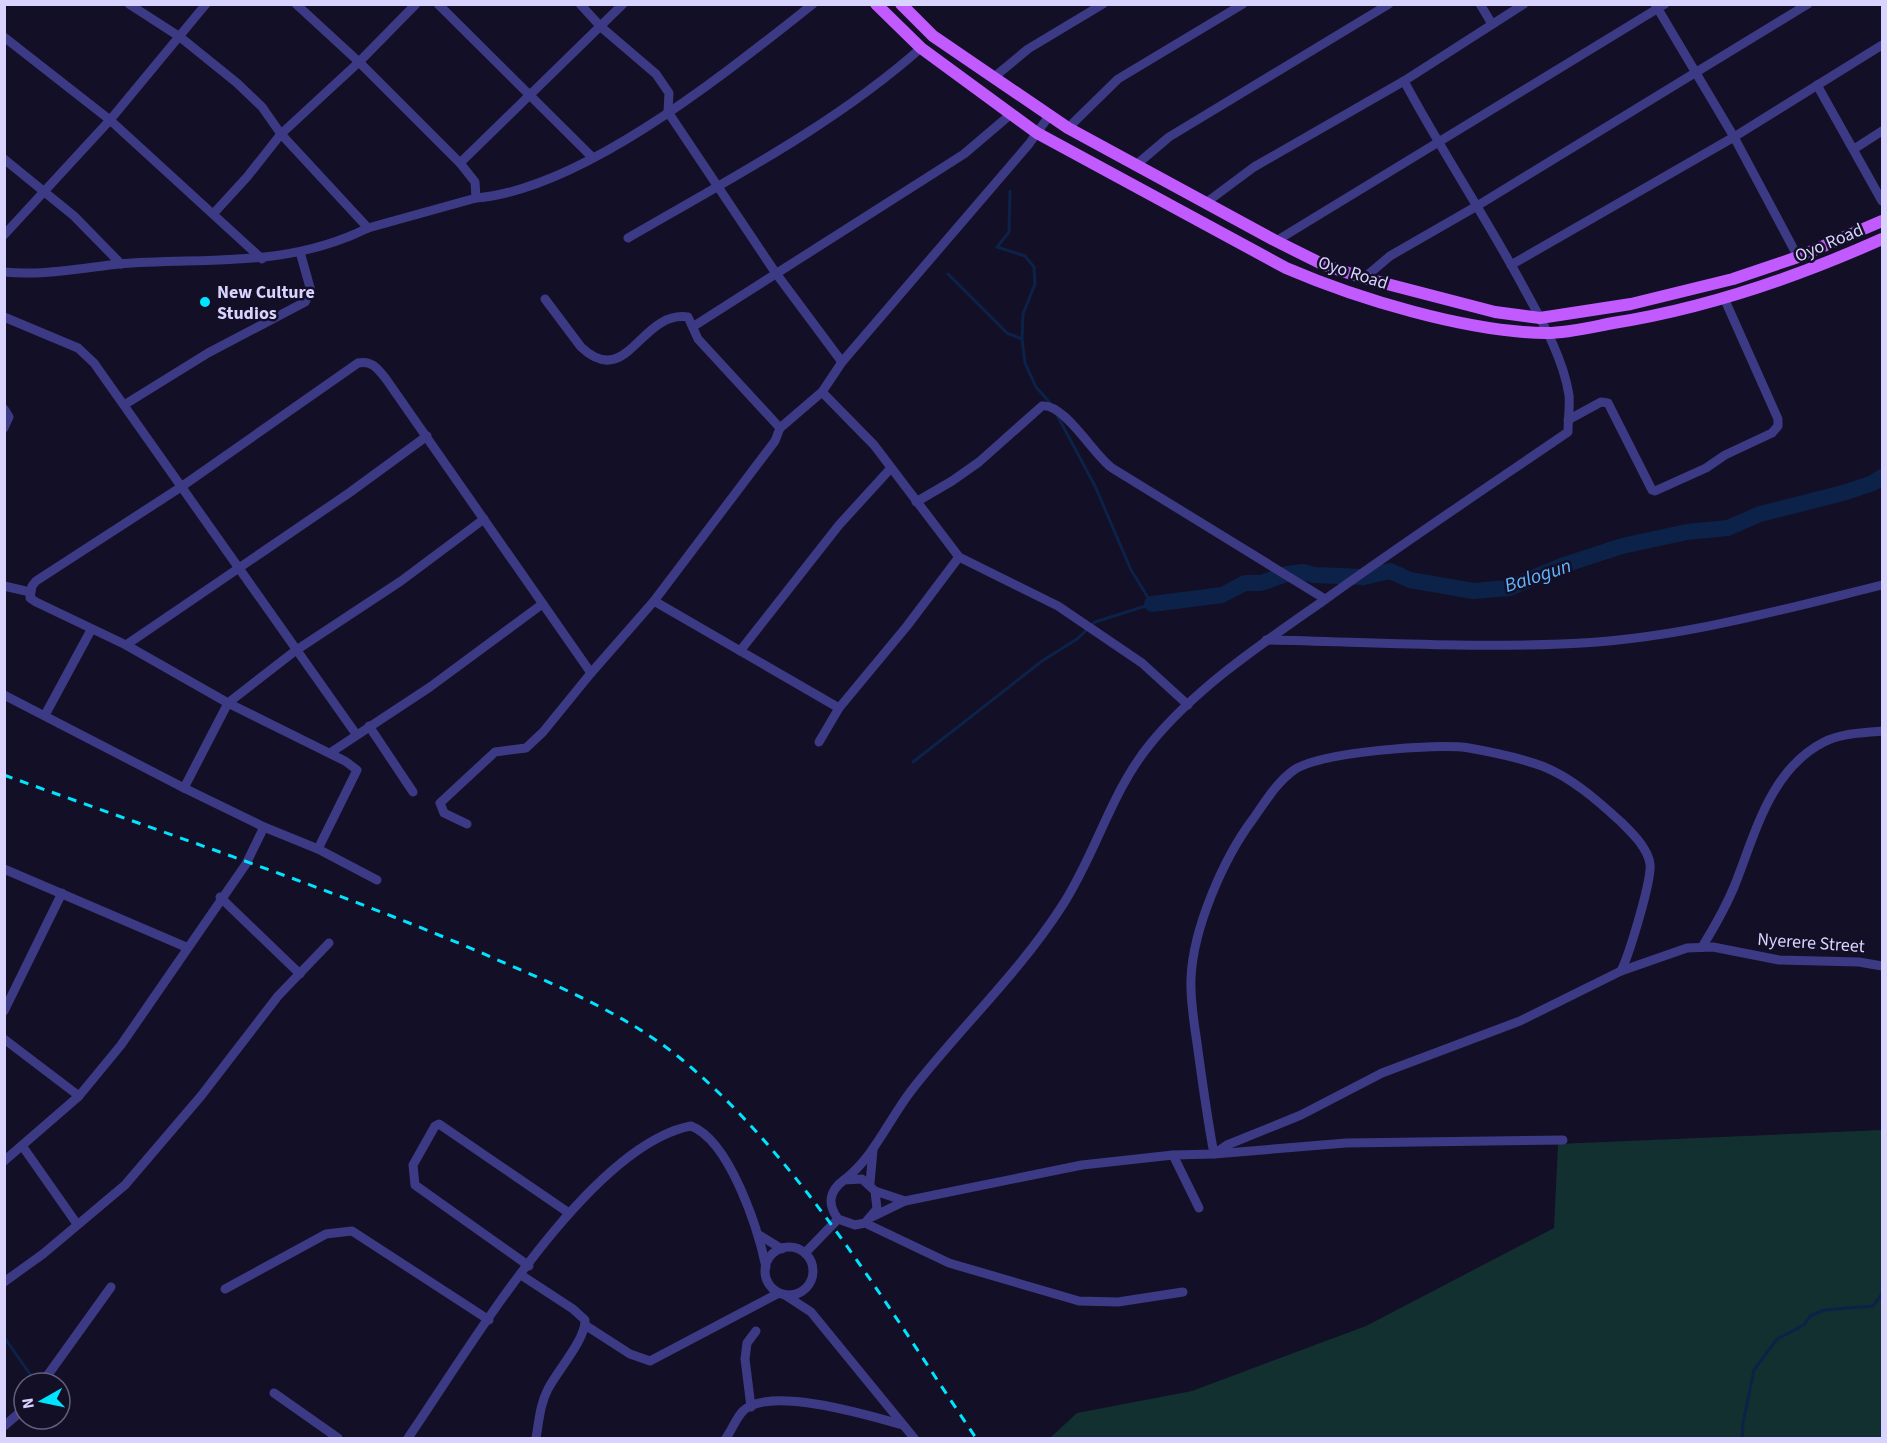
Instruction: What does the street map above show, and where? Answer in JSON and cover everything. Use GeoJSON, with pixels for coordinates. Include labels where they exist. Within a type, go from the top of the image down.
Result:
{"type":"FeatureCollection","features":[{"type":"Feature","properties":{"kind":"main road","name":"Oyo Road"},"geometry":{"type":"LineString","coordinates":[[876,4],[921,48],[1037,133],[1286,268],[1318,282],[1452,321],[1487,328],[1547,333],[1636,320],[1724,298],[1803,274],[1882,240]]}},
{"type":"Feature","properties":{"kind":"main road","name":"Oyo Road"},"geometry":{"type":"LineString","coordinates":[[901,4],[933,36],[1049,116],[1276,241],[1324,265],[1364,278],[1495,312],[1540,318],[1631,304],[1733,279],[1798,257],[1882,221]]}},
{"type":"Feature","properties":{"kind":"street"},"geometry":{"type":"LineString","coordinates":[[129,4],[180,37],[237,83],[262,107],[281,134],[368,228]]}},
{"type":"Feature","properties":{"kind":"street"},"geometry":{"type":"LineString","coordinates":[[4,235],[110,120],[206,4]]}},
{"type":"Feature","properties":{"kind":"street"},"geometry":{"type":"LineString","coordinates":[[296,4],[359,62],[460,163],[476,182],[476,198]]}},
{"type":"Feature","properties":{"kind":"street"},"geometry":{"type":"LineString","coordinates":[[214,213],[247,177],[281,134],[359,62],[416,4]]}},
{"type":"Feature","properties":{"kind":"street"},"geometry":{"type":"LineString","coordinates":[[438,4],[592,157]]}},
{"type":"Feature","properties":{"kind":"street"},"geometry":{"type":"LineString","coordinates":[[580,4],[601,27],[656,74],[669,93],[668,112],[775,272],[842,362]]}},
{"type":"Feature","properties":{"kind":"street"},"geometry":{"type":"LineString","coordinates":[[460,163],[531,97],[623,4]]}},
{"type":"Feature","properties":{"kind":"street"},"geometry":{"type":"LineString","coordinates":[[4,272],[29,273],[121,264],[262,259],[301,253],[352,236],[368,228],[476,198],[497,196],[526,188],[592,157],[668,112],[768,40],[813,4]]}},
{"type":"Feature","properties":{"kind":"street"},"geometry":{"type":"LineString","coordinates":[[993,78],[1028,49],[1103,4]]}},
{"type":"Feature","properties":{"kind":"street"},"geometry":{"type":"LineString","coordinates":[[1068,128],[1118,79],[1242,4]]}},
{"type":"Feature","properties":{"kind":"street"},"geometry":{"type":"LineString","coordinates":[[1137,165],[1168,137],[1389,4]]}},
{"type":"Feature","properties":{"kind":"street"},"geometry":{"type":"LineString","coordinates":[[1480,4],[1492,24]]}},
{"type":"Feature","properties":{"kind":"street"},"geometry":{"type":"LineString","coordinates":[[1207,202],[1254,167],[1404,81],[1524,4]]}},
{"type":"Feature","properties":{"kind":"street"},"geometry":{"type":"LineString","coordinates":[[1364,278],[1390,256],[1477,206],[1808,4]]}},
{"type":"Feature","properties":{"kind":"street"},"geometry":{"type":"LineString","coordinates":[[1276,241],[1438,144],[1659,6],[1734,137],[1798,257]]}},
{"type":"Feature","properties":{"kind":"street"},"geometry":{"type":"LineString","coordinates":[[4,36],[110,120],[262,259]]}},
{"type":"Feature","properties":{"kind":"street"},"geometry":{"type":"LineString","coordinates":[[1511,265],[1734,137],[1882,45]]}},
{"type":"Feature","properties":{"kind":"street"},"geometry":{"type":"LineString","coordinates":[[628,238],[718,186],[873,89],[921,48]]}},
{"type":"Feature","properties":{"kind":"street"},"geometry":{"type":"LineString","coordinates":[[1404,81],[1438,144],[1477,206],[1540,318],[1563,372],[1569,397],[1568,432],[1266,640],[1188,705],[1150,744],[1134,767],[1064,904],[1032,950],[939,1055],[907,1096],[873,1150],[857,1170],[831,1193],[830,1203],[838,1219],[855,1225],[905,1201],[1082,1165],[1173,1155],[1214,1154],[1346,1143],[1563,1140]]}},
{"type":"Feature","properties":{"kind":"street"},"geometry":{"type":"LineString","coordinates":[[1817,85],[1882,201]]}},
{"type":"Feature","properties":{"kind":"street"},"geometry":{"type":"LineString","coordinates":[[694,326],[964,153],[1011,114]]}},
{"type":"Feature","properties":{"kind":"street"},"geometry":{"type":"LineString","coordinates":[[467,824],[444,813],[440,803],[444,798],[495,753],[526,748],[543,732],[591,672],[654,601],[775,441],[780,428],[822,392],[842,362],[1049,116]]}},
{"type":"Feature","properties":{"kind":"street"},"geometry":{"type":"LineString","coordinates":[[1854,149],[1882,131]]}},
{"type":"Feature","properties":{"kind":"street"},"geometry":{"type":"LineString","coordinates":[[4,159],[45,190],[121,264]]}},
{"type":"Feature","properties":{"kind":"street"},"geometry":{"type":"LineString","coordinates":[[124,405],[208,353],[306,302],[311,291],[301,253]]}},
{"type":"Feature","properties":{"kind":"street"},"geometry":{"type":"LineString","coordinates":[[1568,420],[1600,402],[1608,403],[1652,490],[1655,491],[1706,468],[1725,455],[1772,433],[1778,426],[1778,419],[1724,298]]}},
{"type":"Feature","properties":{"kind":"street"},"geometry":{"type":"LineString","coordinates":[[545,299],[581,347],[588,354],[604,360],[624,355],[664,318],[687,317],[694,326],[698,339],[780,428]]}},
{"type":"Feature","properties":{"kind":"street"},"geometry":{"type":"LineString","coordinates":[[4,317],[85,353],[356,734]]}},
{"type":"Feature","properties":{"kind":"street"},"geometry":{"type":"LineString","coordinates":[[318,849],[357,770],[330,753],[228,703],[126,645],[36,602],[30,598],[32,586],[40,578],[182,487],[358,363],[363,362],[375,366],[427,436],[541,605],[591,672]]}},
{"type":"Feature","properties":{"kind":"street"},"geometry":{"type":"LineString","coordinates":[[822,392],[874,445],[959,557],[1058,606],[1093,632],[1142,663],[1188,705]]}},
{"type":"Feature","properties":{"kind":"street"},"geometry":{"type":"LineString","coordinates":[[916,502],[979,462],[1041,406],[1050,406],[1059,411],[1101,459],[1112,468],[1325,599]]}},
{"type":"Feature","properties":{"kind":"street"},"geometry":{"type":"LineString","coordinates":[[4,409],[9,417],[4,428]]}},
{"type":"Feature","properties":{"kind":"street"},"geometry":{"type":"LineString","coordinates":[[126,645],[427,436]]}},
{"type":"Feature","properties":{"kind":"street"},"geometry":{"type":"LineString","coordinates":[[740,651],[839,525],[891,468]]}},
{"type":"Feature","properties":{"kind":"street"},"geometry":{"type":"LineString","coordinates":[[184,788],[228,703],[295,651],[401,581],[484,519]]}},
{"type":"Feature","properties":{"kind":"street"},"geometry":{"type":"LineString","coordinates":[[819,742],[839,708],[907,626],[959,557]]}},
{"type":"Feature","properties":{"kind":"street"},"geometry":{"type":"LineString","coordinates":[[1266,640],[1562,645],[1657,635],[1733,622],[1882,585]]}},
{"type":"Feature","properties":{"kind":"street"},"geometry":{"type":"LineString","coordinates":[[4,586],[30,592]]}},
{"type":"Feature","properties":{"kind":"street"},"geometry":{"type":"LineString","coordinates":[[654,601],[839,708]]}},
{"type":"Feature","properties":{"kind":"street"},"geometry":{"type":"LineString","coordinates":[[330,753],[430,687],[541,605]]}},
{"type":"Feature","properties":{"kind":"street"},"geometry":{"type":"LineString","coordinates":[[45,715],[91,630]]}},
{"type":"Feature","properties":{"kind":"street"},"geometry":{"type":"LineString","coordinates":[[4,695],[184,788],[264,827],[318,849],[377,880]]}},
{"type":"Feature","properties":{"kind":"street"},"geometry":{"type":"LineString","coordinates":[[369,726],[413,792]]}},
{"type":"Feature","properties":{"kind":"street"},"geometry":{"type":"LineString","coordinates":[[1214,1154],[1234,1141],[1301,1115],[1382,1073],[1520,1022],[1621,971],[1662,955],[1702,947],[1723,913],[1750,839],[1781,780],[1802,756],[1826,741],[1854,734],[1882,731]]}},
{"type":"Feature","properties":{"kind":"street"},"geometry":{"type":"LineString","coordinates":[[1214,1154],[1191,997],[1195,948],[1217,880],[1235,843],[1273,792],[1297,768],[1352,754],[1458,748],[1533,763],[1555,771],[1585,791],[1612,814],[1645,850],[1650,864],[1648,884],[1621,971]]}},
{"type":"Feature","properties":{"kind":"street"},"geometry":{"type":"LineString","coordinates":[[4,1161],[23,1147],[79,1096],[121,1045],[220,897],[246,864],[264,827]]}},
{"type":"Feature","properties":{"kind":"street"},"geometry":{"type":"LineString","coordinates":[[4,870],[62,892],[186,947]]}},
{"type":"Feature","properties":{"kind":"street"},"geometry":{"type":"LineString","coordinates":[[4,1011],[62,892]]}},
{"type":"Feature","properties":{"kind":"street"},"geometry":{"type":"LineString","coordinates":[[220,897],[300,974]]}},
{"type":"Feature","properties":{"kind":"street"},"geometry":{"type":"LineString","coordinates":[[4,1282],[43,1254],[125,1185],[154,1153],[278,996],[329,943]]}},
{"type":"Feature","properties":{"kind":"street","name":"Nyerere Street"},"geometry":{"type":"LineString","coordinates":[[1702,947],[1779,960],[1859,962],[1882,966]]}},
{"type":"Feature","properties":{"kind":"street"},"geometry":{"type":"LineString","coordinates":[[4,1039],[79,1096]]}},
{"type":"Feature","properties":{"kind":"street"},"geometry":{"type":"LineString","coordinates":[[528,1266],[415,1185],[413,1165],[435,1126],[439,1124],[569,1213]]}},
{"type":"Feature","properties":{"kind":"street"},"geometry":{"type":"LineString","coordinates":[[408,1438],[521,1275],[587,1193],[638,1149],[691,1126],[707,1136],[717,1149],[749,1206],[759,1235],[770,1285],[811,1312],[914,1438]]}},
{"type":"Feature","properties":{"kind":"street"},"geometry":{"type":"LineString","coordinates":[[23,1147],[77,1224]]}},
{"type":"Feature","properties":{"kind":"street"},"geometry":{"type":"LineString","coordinates":[[868,1220],[877,1209],[873,1187],[873,1150]]}},
{"type":"Feature","properties":{"kind":"street"},"geometry":{"type":"LineString","coordinates":[[1173,1155],[1199,1208]]}},
{"type":"Feature","properties":{"kind":"street"},"geometry":{"type":"LineString","coordinates":[[844,1180],[853,1177],[905,1201]]}},
{"type":"Feature","properties":{"kind":"street"},"geometry":{"type":"LineString","coordinates":[[805,1253],[838,1219]]}},
{"type":"Feature","properties":{"kind":"street"},"geometry":{"type":"LineString","coordinates":[[868,1220],[950,1263],[1079,1301],[1118,1302],[1183,1292]]}},
{"type":"Feature","properties":{"kind":"street"},"geometry":{"type":"LineString","coordinates":[[225,1289],[326,1234],[352,1231],[489,1320]]}},
{"type":"Feature","properties":{"kind":"street"},"geometry":{"type":"LineString","coordinates":[[759,1235],[782,1249]]}},
{"type":"Feature","properties":{"kind":"street"},"geometry":{"type":"LineString","coordinates":[[766,1267],[771,1256],[782,1249],[794,1248],[805,1253],[813,1270],[808,1287],[811,1312]]}},
{"type":"Feature","properties":{"kind":"street"},"geometry":{"type":"LineString","coordinates":[[521,1275],[573,1309],[582,1316],[585,1324],[630,1354],[650,1361],[782,1294],[797,1294],[808,1287]]}},
{"type":"Feature","properties":{"kind":"street"},"geometry":{"type":"LineString","coordinates":[[51,1371],[111,1287]]}},
{"type":"Feature","properties":{"kind":"street"},"geometry":{"type":"LineString","coordinates":[[537,1438],[541,1406],[547,1390],[585,1324]]}},
{"type":"Feature","properties":{"kind":"street"},"geometry":{"type":"LineString","coordinates":[[751,1407],[745,1359],[747,1343],[756,1331]]}},
{"type":"Feature","properties":{"kind":"street"},"geometry":{"type":"LineString","coordinates":[[274,1393],[338,1438]]}},
{"type":"Feature","properties":{"kind":"street"},"geometry":{"type":"LineString","coordinates":[[726,1438],[743,1411],[760,1402],[790,1401],[832,1407],[903,1425]]}},
{"type":"Feature","properties":{"kind":"green space"},"geometry":{"type":"Polygon","coordinates":[[[1882,1130],[1882,1438],[1050,1438],[1077,1413],[1192,1391],[1366,1326],[1554,1228],[1558,1144],[1882,1130]]]}},
{"type":"Feature","properties":{"kind":"waterway"},"geometry":{"type":"LineString","coordinates":[[1010,191],[1009,232],[997,247],[1025,256],[1034,267],[1035,284],[1023,314],[1022,339],[1025,363],[1036,387],[1051,404]]}},
{"type":"Feature","properties":{"kind":"waterway"},"geometry":{"type":"LineString","coordinates":[[948,274],[1007,333],[1022,339]]}},
{"type":"Feature","properties":{"kind":"waterway"},"geometry":{"type":"LineString","coordinates":[[913,762],[1042,661],[1077,639],[1095,622],[1152,604],[1131,570],[1095,486],[1057,415]]}},
{"type":"Feature","properties":{"kind":"waterway","name":"Balogun"},"geometry":{"type":"LineString","coordinates":[[1152,604],[1222,595],[1245,583],[1261,583],[1287,574],[1303,572],[1314,575],[1364,577],[1390,571],[1410,580],[1473,591],[1509,588],[1564,565],[1622,546],[1687,532],[1728,528],[1760,514],[1843,493],[1873,483],[1882,477]]}},
{"type":"Feature","properties":{"kind":"waterway"},"geometry":{"type":"LineString","coordinates":[[1742,1438],[1754,1370],[1777,1339],[1804,1325],[1810,1316],[1824,1310],[1873,1306],[1882,1294]]}},
{"type":"Feature","properties":{"kind":"waterway"},"geometry":{"type":"LineString","coordinates":[[4,1337],[28,1371]]}},
{"type":"Feature","properties":{"kind":"railway"},"geometry":{"type":"LineString","coordinates":[[4,775],[300,881],[417,926],[581,997],[657,1041],[680,1058],[724,1098],[765,1141],[803,1188],[876,1288],[976,1438]]}},
{"type":"Feature","properties":{"kind":"place","name":"New Culture Studios"},"geometry":{"type":"Point","coordinates":[205,302]}}]}
